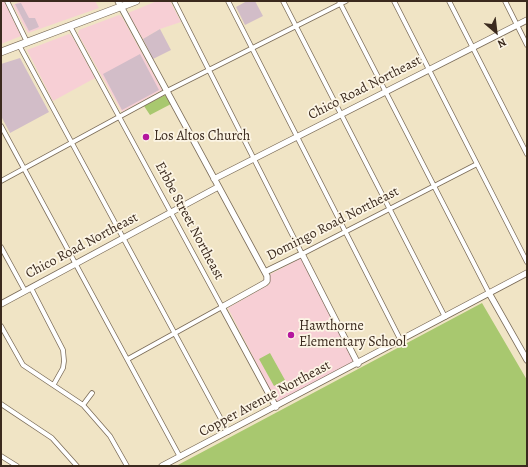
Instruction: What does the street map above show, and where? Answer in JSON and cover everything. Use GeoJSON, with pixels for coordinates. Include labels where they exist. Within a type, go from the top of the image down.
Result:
{"type":"FeatureCollection","features":[{"type":"Feature","properties":{"kind":"main road"},"geometry":{"type":"LineString","coordinates":[[1,52],[70,26],[119,4],[136,1]]}},
{"type":"Feature","properties":{"kind":"street"},"geometry":{"type":"LineString","coordinates":[[7,1],[28,42]]}},
{"type":"Feature","properties":{"kind":"street"},"geometry":{"type":"LineString","coordinates":[[174,1],[358,364]]}},
{"type":"Feature","properties":{"kind":"street"},"geometry":{"type":"LineString","coordinates":[[228,1],[401,341]]}},
{"type":"Feature","properties":{"kind":"street"},"geometry":{"type":"LineString","coordinates":[[283,1],[445,317]]}},
{"type":"Feature","properties":{"kind":"street"},"geometry":{"type":"LineString","coordinates":[[1,181],[167,91],[209,71],[340,2],[346,1]]}},
{"type":"Feature","properties":{"kind":"street"},"geometry":{"type":"LineString","coordinates":[[394,1],[527,262]]}},
{"type":"Feature","properties":{"kind":"street"},"geometry":{"type":"LineString","coordinates":[[449,1],[527,154]]}},
{"type":"Feature","properties":{"kind":"street"},"geometry":{"type":"LineString","coordinates":[[505,1],[527,45]]}},
{"type":"Feature","properties":{"kind":"street"},"geometry":{"type":"LineString","coordinates":[[340,2],[488,293],[527,360]]}},
{"type":"Feature","properties":{"kind":"street"},"geometry":{"type":"LineString","coordinates":[[119,4],[265,272]]}},
{"type":"Feature","properties":{"kind":"street","name":"Chico Road Northeast"},"geometry":{"type":"LineString","coordinates":[[214,179],[527,20]]}},
{"type":"Feature","properties":{"kind":"street","name":"Erbbe Street Northeast"},"geometry":{"type":"LineString","coordinates":[[70,26],[276,407]]}},
{"type":"Feature","properties":{"kind":"street"},"geometry":{"type":"LineString","coordinates":[[19,45],[228,432]]}},
{"type":"Feature","properties":{"kind":"street"},"geometry":{"type":"LineString","coordinates":[[1,126],[128,358],[180,457]]}},
{"type":"Feature","properties":{"kind":"street"},"geometry":{"type":"LineString","coordinates":[[521,142],[527,139]]}},
{"type":"Feature","properties":{"kind":"street","name":"Domingo Road Northeast"},"geometry":{"type":"LineString","coordinates":[[128,358],[265,284],[268,279],[265,272],[477,164]]}},
{"type":"Feature","properties":{"kind":"street","name":"Chico Road Northeast"},"geometry":{"type":"LineString","coordinates":[[1,304],[218,187]]}},
{"type":"Feature","properties":{"kind":"street"},"geometry":{"type":"LineString","coordinates":[[1,247],[25,291]]}},
{"type":"Feature","properties":{"kind":"street","name":"Copper Avenue Northeast"},"geometry":{"type":"LineString","coordinates":[[162,466],[358,364],[488,293],[527,274]]}},
{"type":"Feature","properties":{"kind":"street"},"geometry":{"type":"LineString","coordinates":[[31,288],[63,350],[64,361],[54,384]]}},
{"type":"Feature","properties":{"kind":"street"},"geometry":{"type":"LineString","coordinates":[[1,326],[23,365],[54,384],[83,405],[110,436],[127,466]]}},
{"type":"Feature","properties":{"kind":"street"},"geometry":{"type":"LineString","coordinates":[[83,405],[92,393]]}},
{"type":"Feature","properties":{"kind":"street"},"geometry":{"type":"LineString","coordinates":[[1,404],[52,438],[77,466]]}},
{"type":"Feature","properties":{"kind":"street"},"geometry":{"type":"LineString","coordinates":[[1,456],[17,466]]}},
{"type":"Feature","properties":{"kind":"shaded area"},"geometry":{"type":"Polygon","coordinates":[[[1,1],[4,1],[21,36],[1,44],[1,1]]]}},
{"type":"Feature","properties":{"kind":"shaded area"},"geometry":{"type":"Polygon","coordinates":[[[21,1],[95,1],[99,8],[28,33],[13,5],[21,1]]]}},
{"type":"Feature","properties":{"kind":"shaded area"},"geometry":{"type":"Polygon","coordinates":[[[157,1],[170,1],[181,22],[160,29],[143,39],[128,13],[157,1]]]}},
{"type":"Feature","properties":{"kind":"shaded area"},"geometry":{"type":"Polygon","coordinates":[[[247,1],[255,1],[263,16],[245,25],[236,7],[247,1]]]}},
{"type":"Feature","properties":{"kind":"shaded area"},"geometry":{"type":"Polygon","coordinates":[[[21,3],[29,18],[35,18],[39,27],[29,31],[15,4],[21,3]]]}},
{"type":"Feature","properties":{"kind":"shaded area"},"geometry":{"type":"Polygon","coordinates":[[[119,15],[122,17],[162,90],[122,112],[78,34],[79,30],[119,15]]]}},
{"type":"Feature","properties":{"kind":"shaded area"},"geometry":{"type":"Polygon","coordinates":[[[160,29],[171,50],[153,59],[143,39],[160,29]]]}},
{"type":"Feature","properties":{"kind":"shaded area"},"geometry":{"type":"Polygon","coordinates":[[[69,34],[72,36],[95,78],[53,101],[27,50],[69,34]]]}},
{"type":"Feature","properties":{"kind":"shaded area"},"geometry":{"type":"Polygon","coordinates":[[[140,54],[159,90],[122,110],[103,74],[140,54]]]}},
{"type":"Feature","properties":{"kind":"shaded area"},"geometry":{"type":"Polygon","coordinates":[[[20,58],[49,112],[10,133],[1,116],[1,64],[20,58]]]}},
{"type":"Feature","properties":{"kind":"shaded area","name":"Hawthorne Elementary School"},"geometry":{"type":"Polygon","coordinates":[[[301,258],[355,362],[277,403],[228,308],[270,284],[269,275],[301,258]]]}},
{"type":"Feature","properties":{"kind":"green space"},"geometry":{"type":"Polygon","coordinates":[[[165,95],[171,104],[150,115],[144,106],[165,95]]]}},
{"type":"Feature","properties":{"kind":"green space"},"geometry":{"type":"Polygon","coordinates":[[[482,303],[527,380],[527,466],[176,466],[482,303]]]}},
{"type":"Feature","properties":{"kind":"green space"},"geometry":{"type":"Polygon","coordinates":[[[270,353],[285,380],[274,386],[259,359],[270,353]]]}},
{"type":"Feature","properties":{"kind":"place","name":"Los Altos Church"},"geometry":{"type":"Point","coordinates":[146,137]}},
{"type":"Feature","properties":{"kind":"place","name":"Hawthorne Elementary School"},"geometry":{"type":"Point","coordinates":[291,335]}}]}
